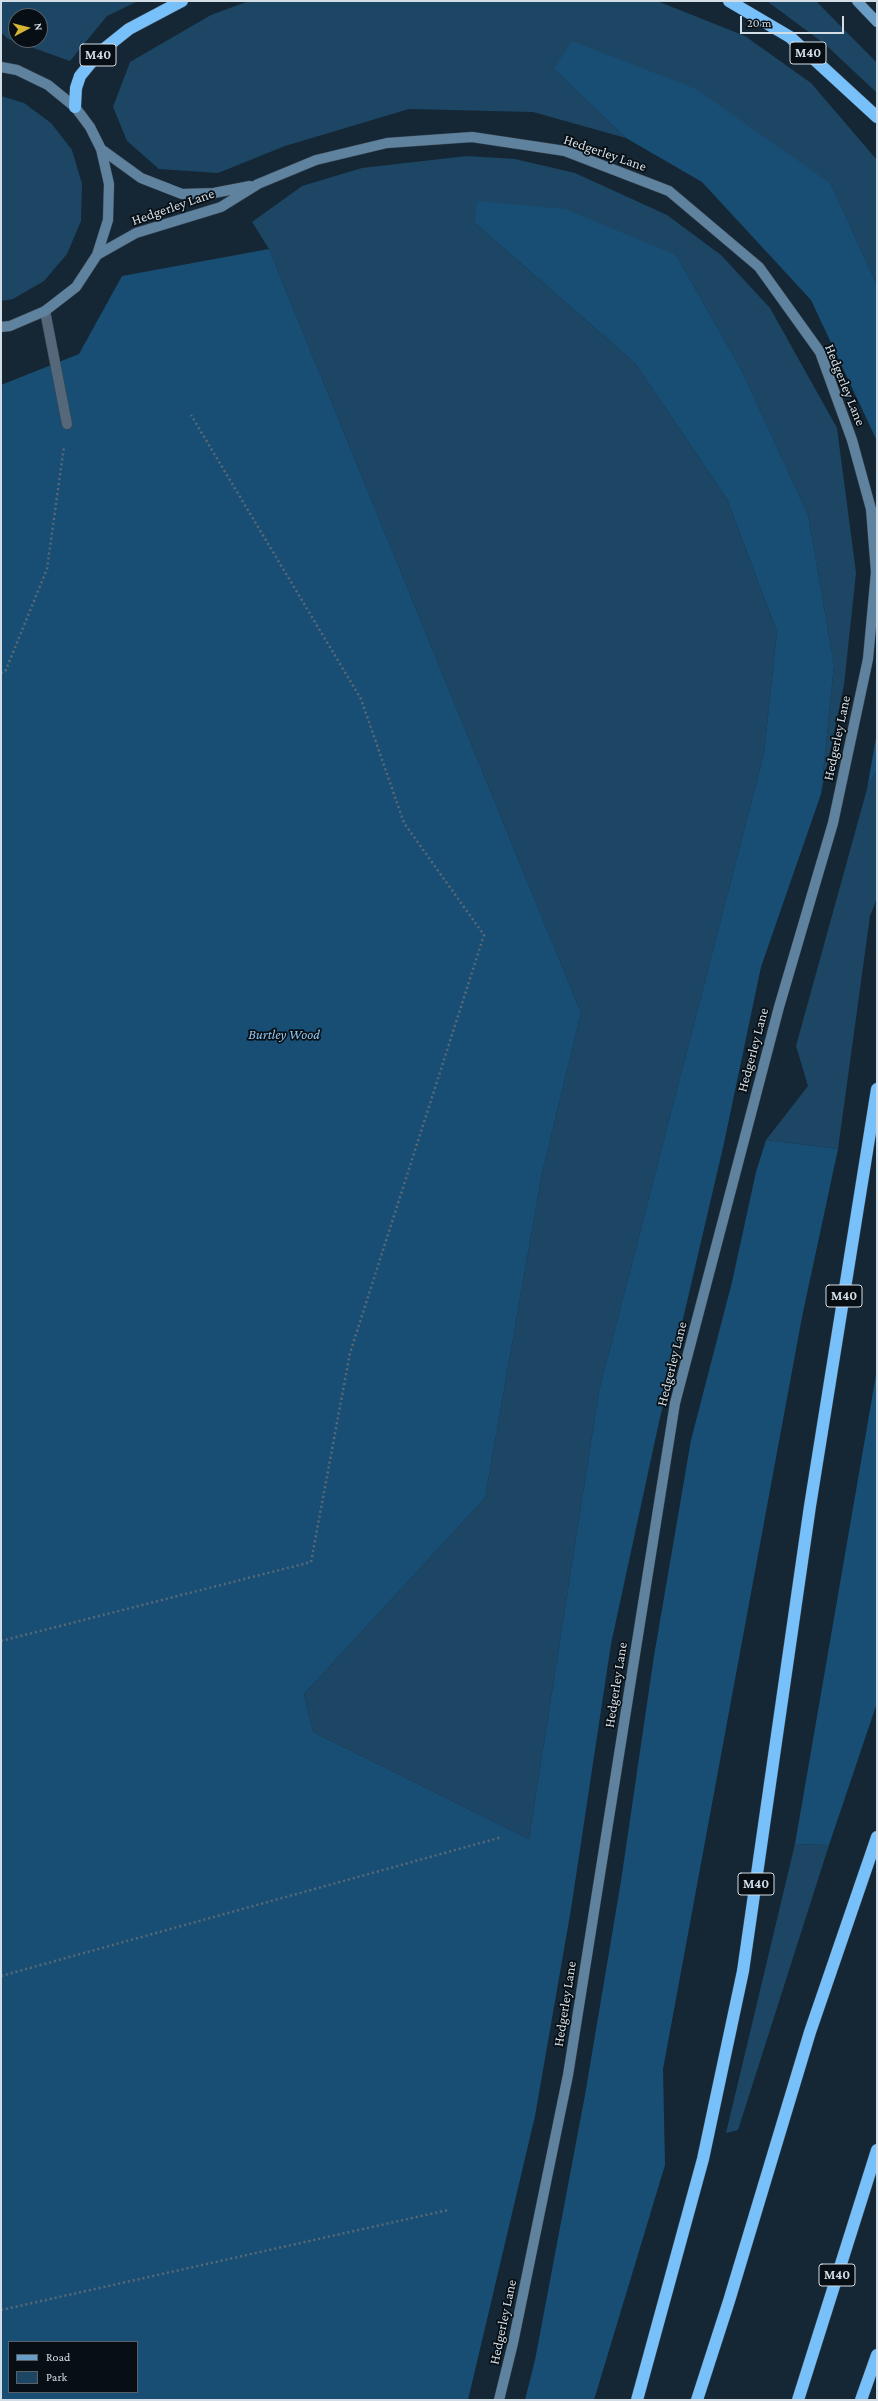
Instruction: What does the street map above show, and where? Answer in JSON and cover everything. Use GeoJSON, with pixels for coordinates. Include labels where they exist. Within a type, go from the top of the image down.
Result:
{"type":"FeatureCollection","features":[{"type":"Feature","properties":{"kind":"highway","name":"M40"},"geometry":{"type":"LineString","coordinates":[[74,107],[76,88],[80,76],[99,53],[129,29],[182,1]]}},
{"type":"Feature","properties":{"kind":"highway","name":"M40"},"geometry":{"type":"LineString","coordinates":[[729,1],[790,37],[877,117]]}},
{"type":"Feature","properties":{"kind":"highway","name":"M40"},"geometry":{"type":"LineString","coordinates":[[638,2400],[702,2159],[743,1971],[810,1506],[877,1089]]}},
{"type":"Feature","properties":{"kind":"highway"},"geometry":{"type":"LineString","coordinates":[[697,2400],[729,2301],[810,2032],[877,1837]]}},
{"type":"Feature","properties":{"kind":"highway","name":"M40"},"geometry":{"type":"LineString","coordinates":[[798,2400],[877,2150]]}},
{"type":"Feature","properties":{"kind":"highway"},"geometry":{"type":"LineString","coordinates":[[861,2400],[877,2355]]}},
{"type":"Feature","properties":{"kind":"main road"},"geometry":{"type":"LineString","coordinates":[[856,1],[877,22]]}},
{"type":"Feature","properties":{"kind":"street"},"geometry":{"type":"LineString","coordinates":[[1,67],[17,70],[48,85],[74,107],[90,127],[101,149],[109,184],[108,220],[97,255],[76,287],[45,311],[10,326],[1,327]]}},
{"type":"Feature","properties":{"kind":"street","name":"Hedgerley Lane"},"geometry":{"type":"LineString","coordinates":[[97,255],[136,233],[221,207],[258,184],[316,160],[387,143],[472,137],[565,151],[669,191],[759,267],[820,352],[852,440],[871,509],[876,572],[868,659],[833,822],[779,1007],[675,1403],[568,2075],[513,2343],[499,2400]]}},
{"type":"Feature","properties":{"kind":"street","name":"Hedgerley Lane"},"geometry":{"type":"LineString","coordinates":[[101,149],[140,178],[182,194],[214,193],[258,184]]}},
{"type":"Feature","properties":{"kind":"lane"},"geometry":{"type":"LineString","coordinates":[[45,311],[67,424]]}},
{"type":"Feature","properties":{"kind":"path"},"geometry":{"type":"LineString","coordinates":[[1,1641],[310,1562],[350,1353],[484,935],[404,823],[361,699],[191,415]]}},
{"type":"Feature","properties":{"kind":"path"},"geometry":{"type":"LineString","coordinates":[[1,673],[5,672],[47,569],[67,424]]}},
{"type":"Feature","properties":{"kind":"path"},"geometry":{"type":"LineString","coordinates":[[1,1976],[502,1837]]}},
{"type":"Feature","properties":{"kind":"path"},"geometry":{"type":"LineString","coordinates":[[1,2310],[448,2210]]}},
{"type":"Feature","properties":{"kind":"green space"},"geometry":{"type":"Polygon","coordinates":[[[1,1],[138,1],[107,16],[70,61],[33,48],[48,48],[48,8],[8,8],[8,39],[1,32],[1,1]]]}},
{"type":"Feature","properties":{"kind":"green space"},"geometry":{"type":"Polygon","coordinates":[[[249,1],[657,1],[745,36],[811,83],[877,160],[877,285],[831,184],[554,69],[626,138],[533,112],[409,109],[285,146],[218,173],[159,169],[127,141],[113,107],[130,62],[211,15],[249,1]]]}},
{"type":"Feature","properties":{"kind":"green space"},"geometry":{"type":"Polygon","coordinates":[[[767,1],[816,1],[877,63],[877,93],[826,45],[767,1]]]}},
{"type":"Feature","properties":{"kind":"green space"},"geometry":{"type":"Polygon","coordinates":[[[572,41],[696,89],[831,184],[877,285],[877,441],[811,300],[702,182],[626,138],[554,69],[572,41]]]}},
{"type":"Feature","properties":{"kind":"green space"},"geometry":{"type":"Polygon","coordinates":[[[1,96],[24,103],[51,123],[72,150],[82,184],[81,221],[67,254],[44,281],[13,299],[1,301],[1,96]]]}},
{"type":"Feature","properties":{"kind":"green space"},"geometry":{"type":"Polygon","coordinates":[[[467,156],[515,159],[575,173],[667,215],[721,255],[770,308],[837,428],[856,573],[844,685],[821,794],[834,665],[808,515],[742,371],[676,255],[475,223],[635,363],[727,499],[777,632],[764,753],[599,1391],[529,1839],[313,1732],[304,1694],[485,1498],[542,1173],[581,1013],[269,249],[252,222],[302,186],[362,168],[467,156]]]}},
{"type":"Feature","properties":{"kind":"green space","name":"Burtley Wood"},"geometry":{"type":"Polygon","coordinates":[[[477,201],[565,209],[676,255],[742,371],[808,515],[834,665],[821,794],[761,967],[724,1143],[659,1422],[611,1644],[571,1909],[535,2116],[468,2400],[1,2400],[1,385],[79,354],[122,276],[269,249],[581,1013],[542,1173],[485,1498],[304,1694],[313,1732],[529,1839],[599,1391],[764,753],[777,632],[727,499],[635,363],[475,223],[477,201]]]}},
{"type":"Feature","properties":{"kind":"green space"},"geometry":{"type":"Polygon","coordinates":[[[877,732],[877,770],[867,789],[877,732]]]}},
{"type":"Feature","properties":{"kind":"green space"},"geometry":{"type":"Polygon","coordinates":[[[877,770],[877,898],[870,916],[838,1149],[766,1140],[808,1086],[796,1046],[867,789],[877,770]]]}},
{"type":"Feature","properties":{"kind":"green space"},"geometry":{"type":"Polygon","coordinates":[[[766,1140],[838,1149],[802,1317],[663,2069],[665,2165],[594,2400],[525,2400],[535,2360],[585,2095],[621,1881],[654,1656],[691,1440],[732,1282],[756,1172],[766,1140]]]}},
{"type":"Feature","properties":{"kind":"green space"},"geometry":{"type":"Polygon","coordinates":[[[877,1369],[877,1703],[829,1845],[795,1844],[877,1369]]]}},
{"type":"Feature","properties":{"kind":"green space"},"geometry":{"type":"Polygon","coordinates":[[[795,1844],[829,1845],[738,2130],[726,2133],[795,1844]]]}}]}
